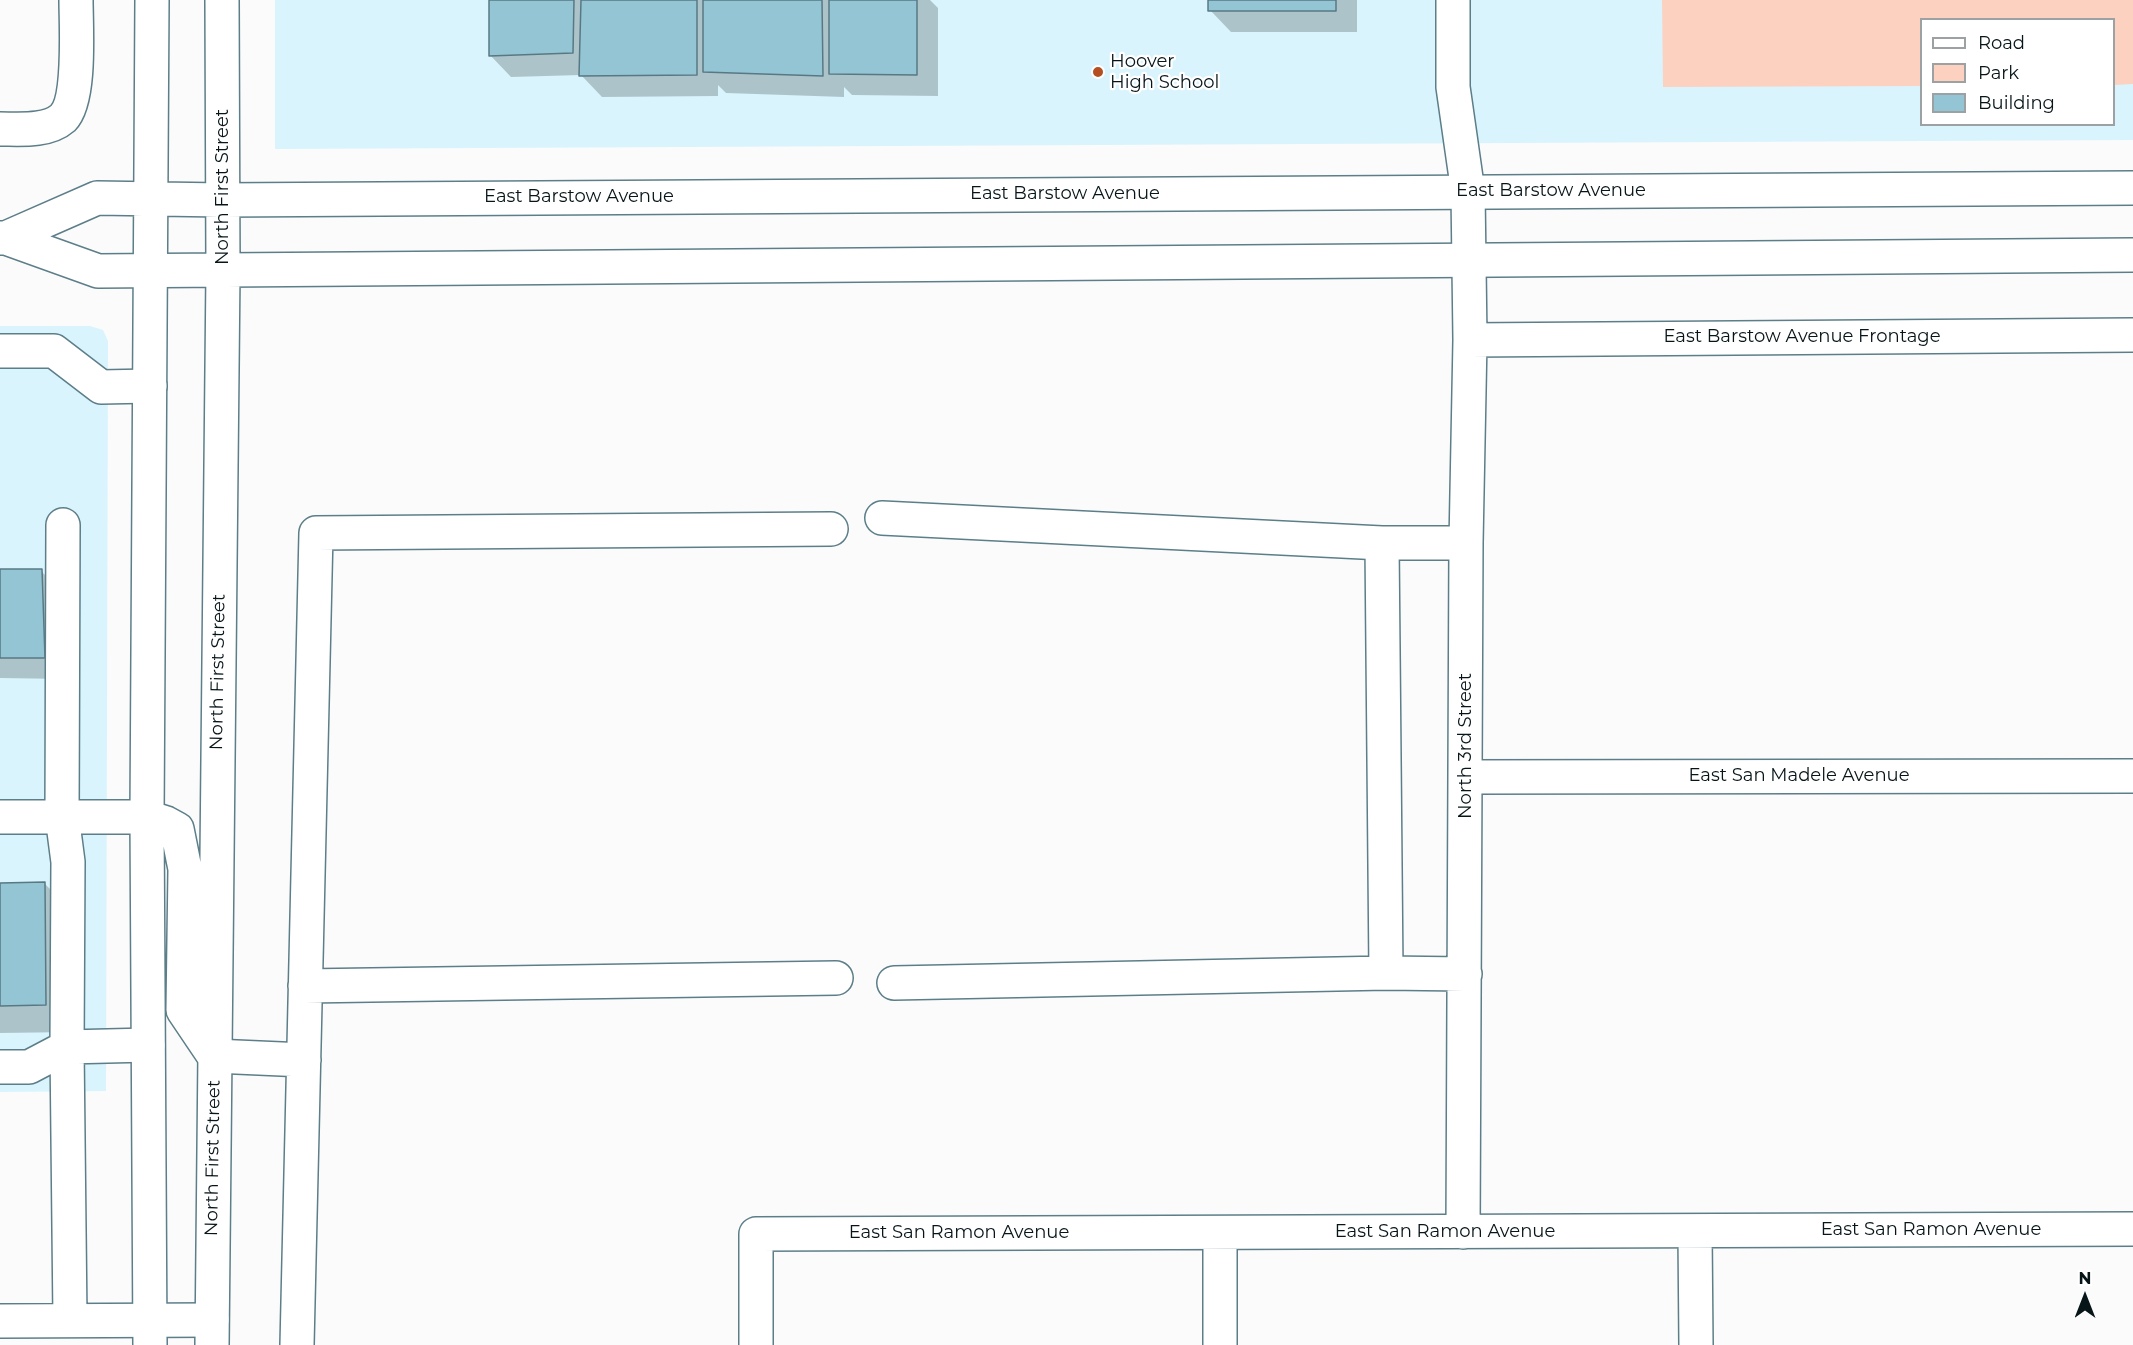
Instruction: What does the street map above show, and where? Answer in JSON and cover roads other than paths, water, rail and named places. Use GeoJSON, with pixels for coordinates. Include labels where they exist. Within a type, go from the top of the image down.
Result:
{"type":"FeatureCollection","features":[{"type":"Feature","properties":{"kind":"main road"},"geometry":{"type":"LineString","coordinates":[[0,129],[24,129],[48,125],[63,117],[73,96],[76,77],[76,0]]}},
{"type":"Feature","properties":{"kind":"main road"},"geometry":{"type":"LineString","coordinates":[[150,1332],[147,817],[152,0]]}},
{"type":"Feature","properties":{"kind":"main road","name":"North First Street"},"geometry":{"type":"LineString","coordinates":[[212,1333],[223,271],[222,0]]}},
{"type":"Feature","properties":{"kind":"main road","name":"North 3rd Street"},"geometry":{"type":"LineString","coordinates":[[1453,0],[1453,87],[1468,192],[1470,340],[1466,543],[1463,1232]]}},
{"type":"Feature","properties":{"kind":"main road","name":"East Barstow Avenue"},"geometry":{"type":"LineString","coordinates":[[3,238],[98,198],[222,200],[2133,188]]}},
{"type":"Feature","properties":{"kind":"main road","name":"East Barstow Avenue"},"geometry":{"type":"LineString","coordinates":[[3,238],[98,271],[2133,255]]}},
{"type":"Feature","properties":{"kind":"main road","name":"East Barstow Avenue Frontage"},"geometry":{"type":"LineString","coordinates":[[1470,340],[2133,334]]}},
{"type":"Feature","properties":{"kind":"main road"},"geometry":{"type":"LineString","coordinates":[[0,351],[54,351],[101,387],[150,386]]}},
{"type":"Feature","properties":{"kind":"main road"},"geometry":{"type":"LineString","coordinates":[[882,518],[1382,543],[1466,543]]}},
{"type":"Feature","properties":{"kind":"main road"},"geometry":{"type":"LineString","coordinates":[[63,525],[62,816],[68,862],[67,1047],[70,1320]]}},
{"type":"Feature","properties":{"kind":"main road"},"geometry":{"type":"LineString","coordinates":[[297,1345],[316,533],[831,529]]}},
{"type":"Feature","properties":{"kind":"main road"},"geometry":{"type":"LineString","coordinates":[[1382,543],[1386,972]]}},
{"type":"Feature","properties":{"kind":"main road","name":"East San Madele Avenue"},"geometry":{"type":"LineString","coordinates":[[1465,777],[2133,776]]}},
{"type":"Feature","properties":{"kind":"main road"},"geometry":{"type":"LineString","coordinates":[[0,817],[147,817],[177,829],[185,869],[183,1010],[214,1056],[304,1060]]}},
{"type":"Feature","properties":{"kind":"main road"},"geometry":{"type":"LineString","coordinates":[[894,983],[1386,972],[1465,974]]}},
{"type":"Feature","properties":{"kind":"main road"},"geometry":{"type":"LineString","coordinates":[[305,986],[836,978]]}},
{"type":"Feature","properties":{"kind":"main road"},"geometry":{"type":"LineString","coordinates":[[0,1067],[29,1067],[67,1047],[148,1045]]}},
{"type":"Feature","properties":{"kind":"main road","name":"East San Ramon Avenue"},"geometry":{"type":"LineString","coordinates":[[756,1345],[756,1234],[2133,1229]]}},
{"type":"Feature","properties":{"kind":"main road"},"geometry":{"type":"LineString","coordinates":[[1695,1232],[1696,1345]]}},
{"type":"Feature","properties":{"kind":"main road"},"geometry":{"type":"LineString","coordinates":[[1220,1233],[1220,1345]]}},
{"type":"Feature","properties":{"kind":"main road"},"geometry":{"type":"LineString","coordinates":[[0,1321],[70,1320],[150,1332],[212,1333]]}},
{"type":"Feature","properties":{"kind":"place","name":"Hoover High School"},"geometry":{"type":"Point","coordinates":[1098,72]}}]}
